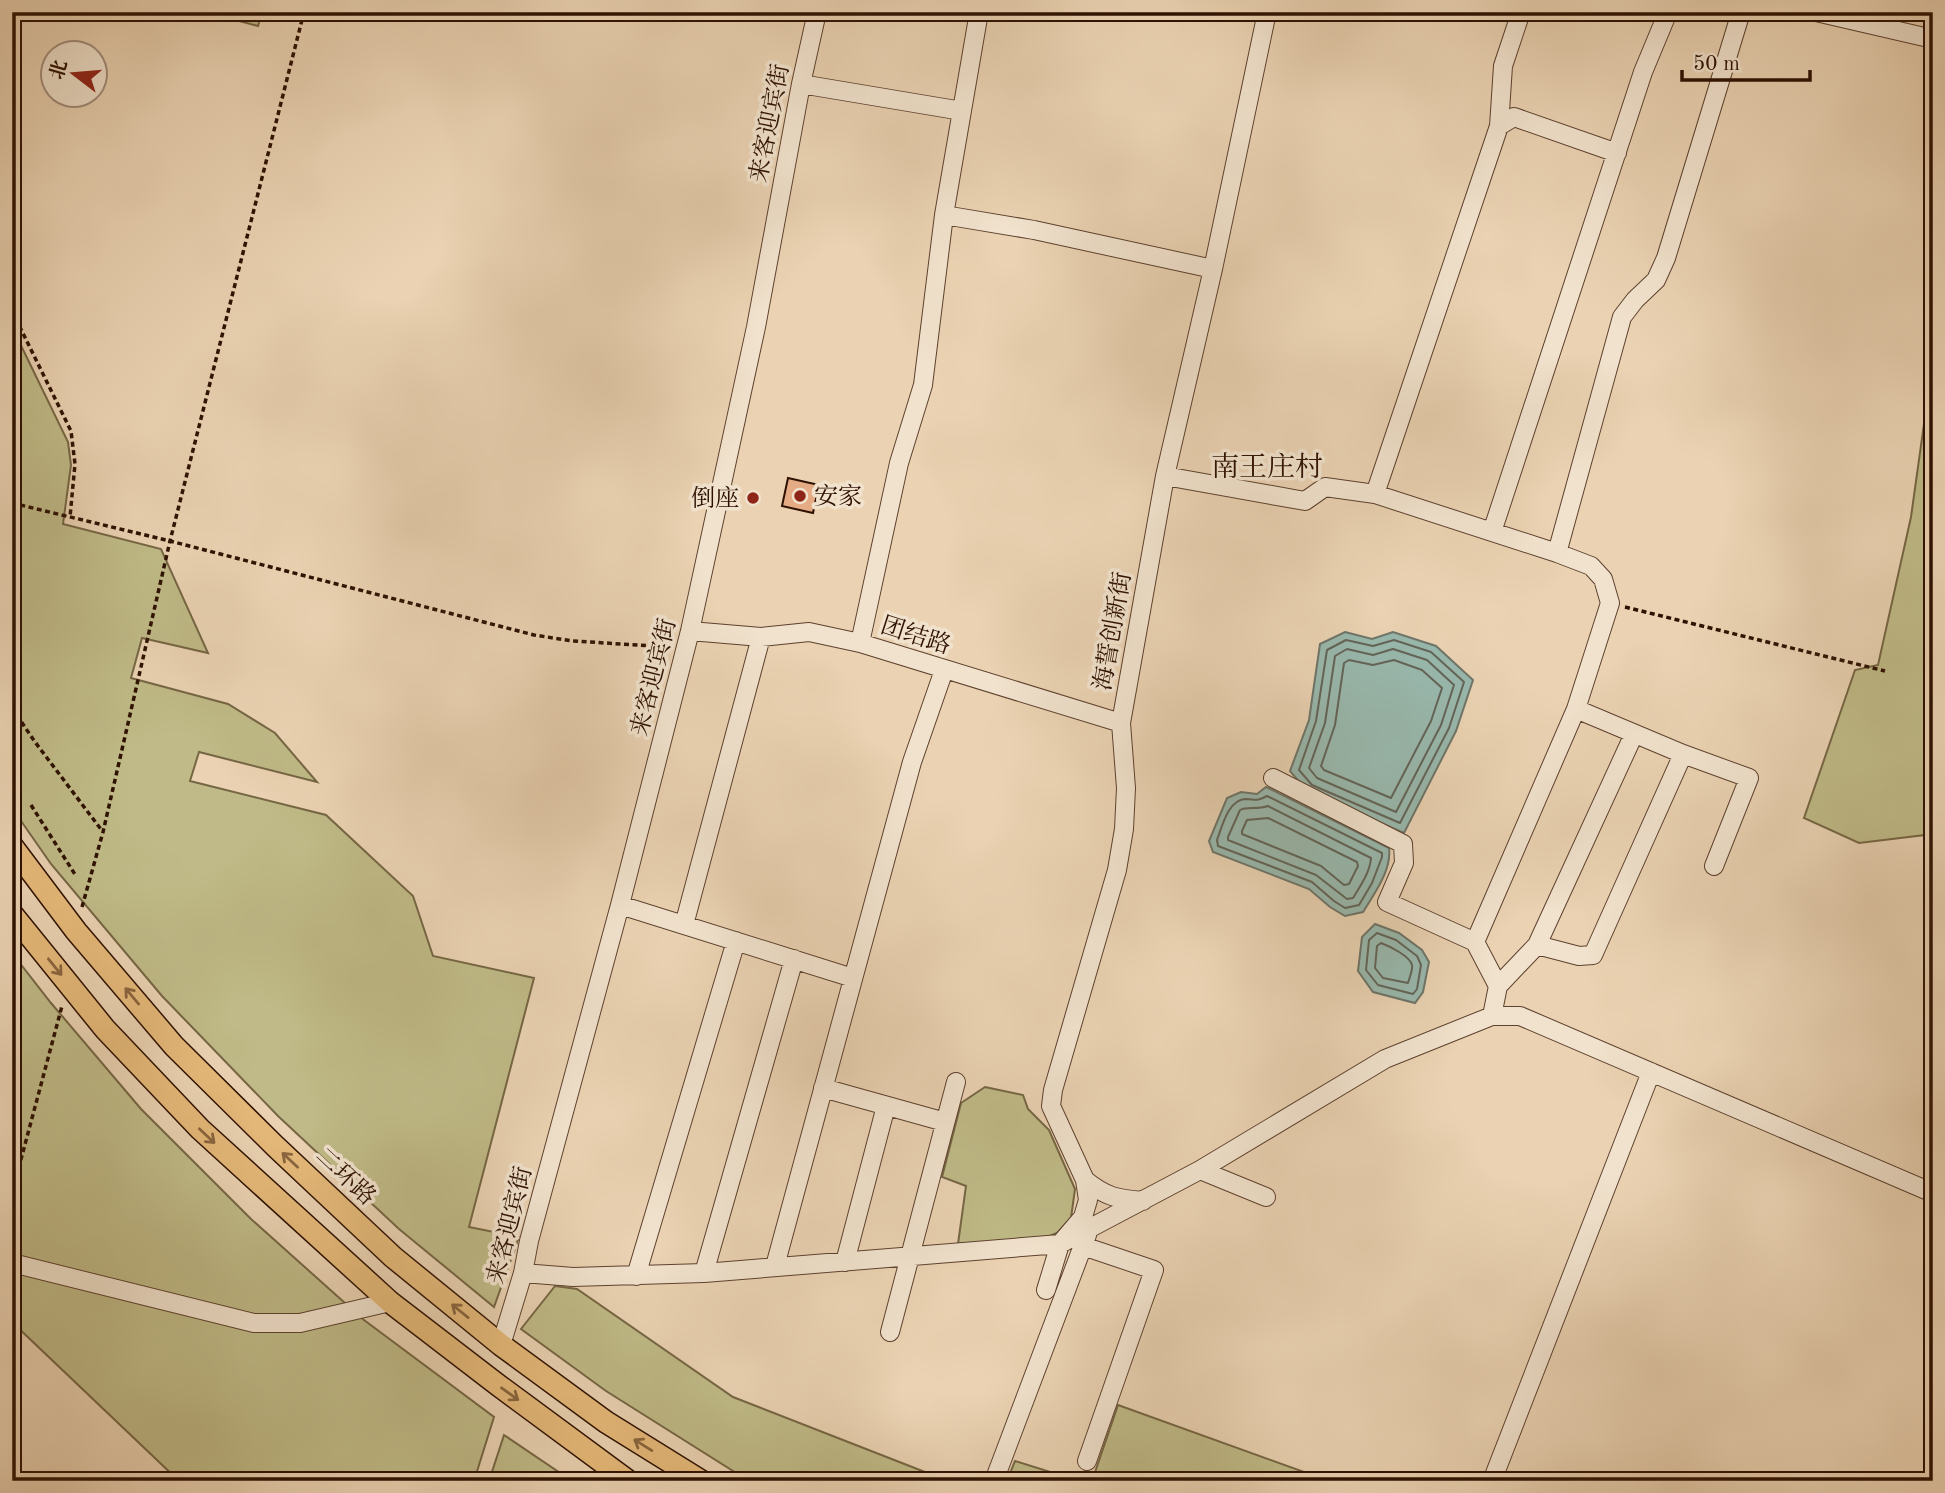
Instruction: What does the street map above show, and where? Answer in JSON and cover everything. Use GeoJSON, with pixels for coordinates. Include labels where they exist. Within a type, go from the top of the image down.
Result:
{"type":"FeatureCollection","features":[{"type":"Feature","properties":{"kind":"main road","name":"二环路"},"geometry":{"type":"LineString","coordinates":[[12,846],[76,931],[174,1046],[275,1146],[393,1256],[501,1345],[606,1422],[701,1481]]}},
{"type":"Feature","properties":{"kind":"main road"},"geometry":{"type":"LineString","coordinates":[[12,914],[105,1029],[200,1129],[390,1301],[628,1481]]}},
{"type":"Feature","properties":{"kind":"street","name":"来客迎宾街"},"geometry":{"type":"LineString","coordinates":[[501,1345],[523,1273],[528,1241],[620,905],[688,640],[756,327],[817,12]]}},
{"type":"Feature","properties":{"kind":"street"},"geometry":{"type":"LineString","coordinates":[[860,643],[899,463],[923,385],[944,215],[979,12]]}},
{"type":"Feature","properties":{"kind":"street","name":"海誓创新街"},"geometry":{"type":"LineString","coordinates":[[1060,1244],[1083,1217],[1088,1200],[1085,1180],[1051,1107],[1053,1090],[1117,870],[1125,829],[1126,788],[1121,723],[1165,476],[1268,12]]}},
{"type":"Feature","properties":{"kind":"street"},"geometry":{"type":"LineString","coordinates":[[1375,494],[1499,126],[1503,66],[1521,12]]}},
{"type":"Feature","properties":{"kind":"street"},"geometry":{"type":"LineString","coordinates":[[1492,532],[1643,72],[1668,12]]}},
{"type":"Feature","properties":{"kind":"street"},"geometry":{"type":"LineString","coordinates":[[1557,553],[1622,317],[1656,280],[1666,258],[1741,12]]}},
{"type":"Feature","properties":{"kind":"street"},"geometry":{"type":"LineString","coordinates":[[1816,12],[1933,38]]}},
{"type":"Feature","properties":{"kind":"street"},"geometry":{"type":"LineString","coordinates":[[801,85],[962,111]]}},
{"type":"Feature","properties":{"kind":"street"},"geometry":{"type":"LineString","coordinates":[[1499,126],[1514,117],[1617,153]]}},
{"type":"Feature","properties":{"kind":"street"},"geometry":{"type":"LineString","coordinates":[[944,215],[1034,230],[1213,269]]}},
{"type":"Feature","properties":{"kind":"street"},"geometry":{"type":"LineString","coordinates":[[1165,476],[1305,501],[1325,487],[1375,494],[1557,553],[1591,566],[1603,579],[1610,603],[1576,709],[1475,942]]}},
{"type":"Feature","properties":{"kind":"street","name":"团结路"},"geometry":{"type":"LineString","coordinates":[[688,640],[810,632],[860,643],[1121,723]]}},
{"type":"Feature","properties":{"kind":"street"},"geometry":{"type":"LineString","coordinates":[[684,925],[761,637]]}},
{"type":"Feature","properties":{"kind":"street"},"geometry":{"type":"LineString","coordinates":[[775,1266],[912,762],[944,670]]}},
{"type":"Feature","properties":{"kind":"street"},"geometry":{"type":"LineString","coordinates":[[1576,709],[1683,754],[1749,778],[1714,866]]}},
{"type":"Feature","properties":{"kind":"street"},"geometry":{"type":"LineString","coordinates":[[1492,1016],[1498,986],[1537,945],[1634,734]]}},
{"type":"Feature","properties":{"kind":"street"},"geometry":{"type":"LineString","coordinates":[[1537,945],[1579,956],[1593,955],[1683,754]]}},
{"type":"Feature","properties":{"kind":"street"},"geometry":{"type":"LineString","coordinates":[[1273,778],[1403,844],[1404,863],[1387,902],[1475,942],[1498,986]]}},
{"type":"Feature","properties":{"kind":"street"},"geometry":{"type":"LineString","coordinates":[[620,905],[853,978]]}},
{"type":"Feature","properties":{"kind":"street"},"geometry":{"type":"LineString","coordinates":[[636,1276],[736,941]]}},
{"type":"Feature","properties":{"kind":"street"},"geometry":{"type":"LineString","coordinates":[[704,1273],[794,960]]}},
{"type":"Feature","properties":{"kind":"street"},"geometry":{"type":"LineString","coordinates":[[523,1273],[573,1277],[704,1273],[1060,1244],[1200,1170],[1385,1059],[1492,1016],[1520,1016],[1933,1193]]}},
{"type":"Feature","properties":{"kind":"street"},"geometry":{"type":"LineString","coordinates":[[1492,1481],[1651,1072]]}},
{"type":"Feature","properties":{"kind":"street"},"geometry":{"type":"LineString","coordinates":[[890,1332],[956,1082]]}},
{"type":"Feature","properties":{"kind":"street"},"geometry":{"type":"LineString","coordinates":[[823,1088],[945,1122]]}},
{"type":"Feature","properties":{"kind":"street"},"geometry":{"type":"LineString","coordinates":[[845,1262],[886,1105]]}},
{"type":"Feature","properties":{"kind":"street"},"geometry":{"type":"LineString","coordinates":[[1200,1170],[1266,1196]]}},
{"type":"Feature","properties":{"kind":"street"},"geometry":{"type":"LineString","coordinates":[[1085,1180],[1101,1193],[1118,1199],[1143,1201]]}},
{"type":"Feature","properties":{"kind":"street"},"geometry":{"type":"LineString","coordinates":[[994,1481],[1090,1229]]}},
{"type":"Feature","properties":{"kind":"street"},"geometry":{"type":"LineString","coordinates":[[1046,1290],[1060,1244]]}},
{"type":"Feature","properties":{"kind":"street"},"geometry":{"type":"LineString","coordinates":[[1083,1246],[1154,1270],[1087,1461]]}},
{"type":"Feature","properties":{"kind":"street"},"geometry":{"type":"LineString","coordinates":[[12,1263],[254,1323],[300,1323],[390,1301]]}},
{"type":"Feature","properties":{"kind":"path"},"geometry":{"type":"LineString","coordinates":[[76,931],[103,831],[170,541],[304,12]]}},
{"type":"Feature","properties":{"kind":"path"},"geometry":{"type":"LineString","coordinates":[[12,311],[71,431],[75,464],[70,517]]}},
{"type":"Feature","properties":{"kind":"path"},"geometry":{"type":"LineString","coordinates":[[12,503],[534,635],[573,641],[688,640]]}},
{"type":"Feature","properties":{"kind":"path"},"geometry":{"type":"LineString","coordinates":[[1610,603],[1885,671]]}},
{"type":"Feature","properties":{"kind":"path"},"geometry":{"type":"LineString","coordinates":[[12,708],[103,831]]}},
{"type":"Feature","properties":{"kind":"path"},"geometry":{"type":"LineString","coordinates":[[31,805],[76,876]]}},
{"type":"Feature","properties":{"kind":"path"},"geometry":{"type":"LineString","coordinates":[[12,1193],[68,983]]}},
{"type":"Feature","properties":{"kind":"shaded area"},"geometry":{"type":"Polygon","coordinates":[[[205,12],[262,12],[258,26],[205,12]]]}},
{"type":"Feature","properties":{"kind":"shaded area"},"geometry":{"type":"Polygon","coordinates":[[[12,327],[68,442],[71,465],[63,524],[161,549],[208,653],[142,638],[131,678],[228,704],[275,733],[317,782],[199,752],[190,781],[326,815],[413,896],[433,956],[534,978],[469,1227],[519,1237],[494,1307],[399,1229],[278,1116],[162,996],[51,864],[12,808],[12,327]]]}},
{"type":"Feature","properties":{"kind":"shaded area"},"geometry":{"type":"Polygon","coordinates":[[[1930,381],[1933,381],[1933,834],[1859,843],[1804,818],[1855,670],[1878,665],[1911,517],[1930,381]]]}},
{"type":"Feature","properties":{"kind":"shaded area"},"geometry":{"type":"Polygon","coordinates":[[[12,953],[141,1109],[251,1219],[364,1320],[494,1417],[474,1481],[179,1481],[12,1322],[12,953]]]}},
{"type":"Feature","properties":{"kind":"shaded area"},"geometry":{"type":"Polygon","coordinates":[[[985,1087],[1023,1095],[1028,1109],[1049,1130],[1075,1189],[1071,1218],[1057,1233],[1045,1238],[958,1244],[966,1186],[942,1177],[961,1103],[985,1087]]]}},
{"type":"Feature","properties":{"kind":"shaded area"},"geometry":{"type":"Polygon","coordinates":[[[555,1286],[577,1289],[733,1397],[948,1481],[749,1481],[606,1391],[521,1329],[555,1286]]]}},
{"type":"Feature","properties":{"kind":"shaded area"},"geometry":{"type":"Polygon","coordinates":[[[1118,1405],[1329,1481],[1092,1481],[1118,1405]]]}},
{"type":"Feature","properties":{"kind":"shaded area"},"geometry":{"type":"Polygon","coordinates":[[[504,1435],[572,1481],[489,1481],[504,1435]]]}},
{"type":"Feature","properties":{"kind":"shaded area"},"geometry":{"type":"Polygon","coordinates":[[[1015,1461],[1079,1481],[1007,1481],[1015,1461]]]}},
{"type":"Feature","properties":{"kind":"water"},"geometry":{"type":"Polygon","coordinates":[[[1345,632],[1372,639],[1393,632],[1436,646],[1473,680],[1456,731],[1404,833],[1307,791],[1290,771],[1309,720],[1320,644],[1345,632]]]}},
{"type":"Feature","properties":{"kind":"water"},"geometry":{"type":"Polygon","coordinates":[[[1266,787],[1389,848],[1385,873],[1363,912],[1345,916],[1309,889],[1213,852],[1209,841],[1227,798],[1241,792],[1257,794],[1266,787]]]}},
{"type":"Feature","properties":{"kind":"water"},"geometry":{"type":"Polygon","coordinates":[[[1375,924],[1399,933],[1422,950],[1429,962],[1423,992],[1415,1003],[1373,992],[1358,971],[1362,937],[1375,924]]]}},
{"type":"Feature","properties":{"kind":"building","name":"安家"},"geometry":{"type":"Polygon","coordinates":[[[788,478],[819,485],[813,513],[782,506],[788,478]]]}},
{"type":"Feature","properties":{"kind":"place","name":"安家"},"geometry":{"type":"Point","coordinates":[800,496]}},
{"type":"Feature","properties":{"kind":"place","name":"倒座"},"geometry":{"type":"Point","coordinates":[753,498]}},
{"type":"Feature","properties":{"kind":"district","name":"南王庄村"},"geometry":{"type":"Point","coordinates":[1267,466]}}]}
